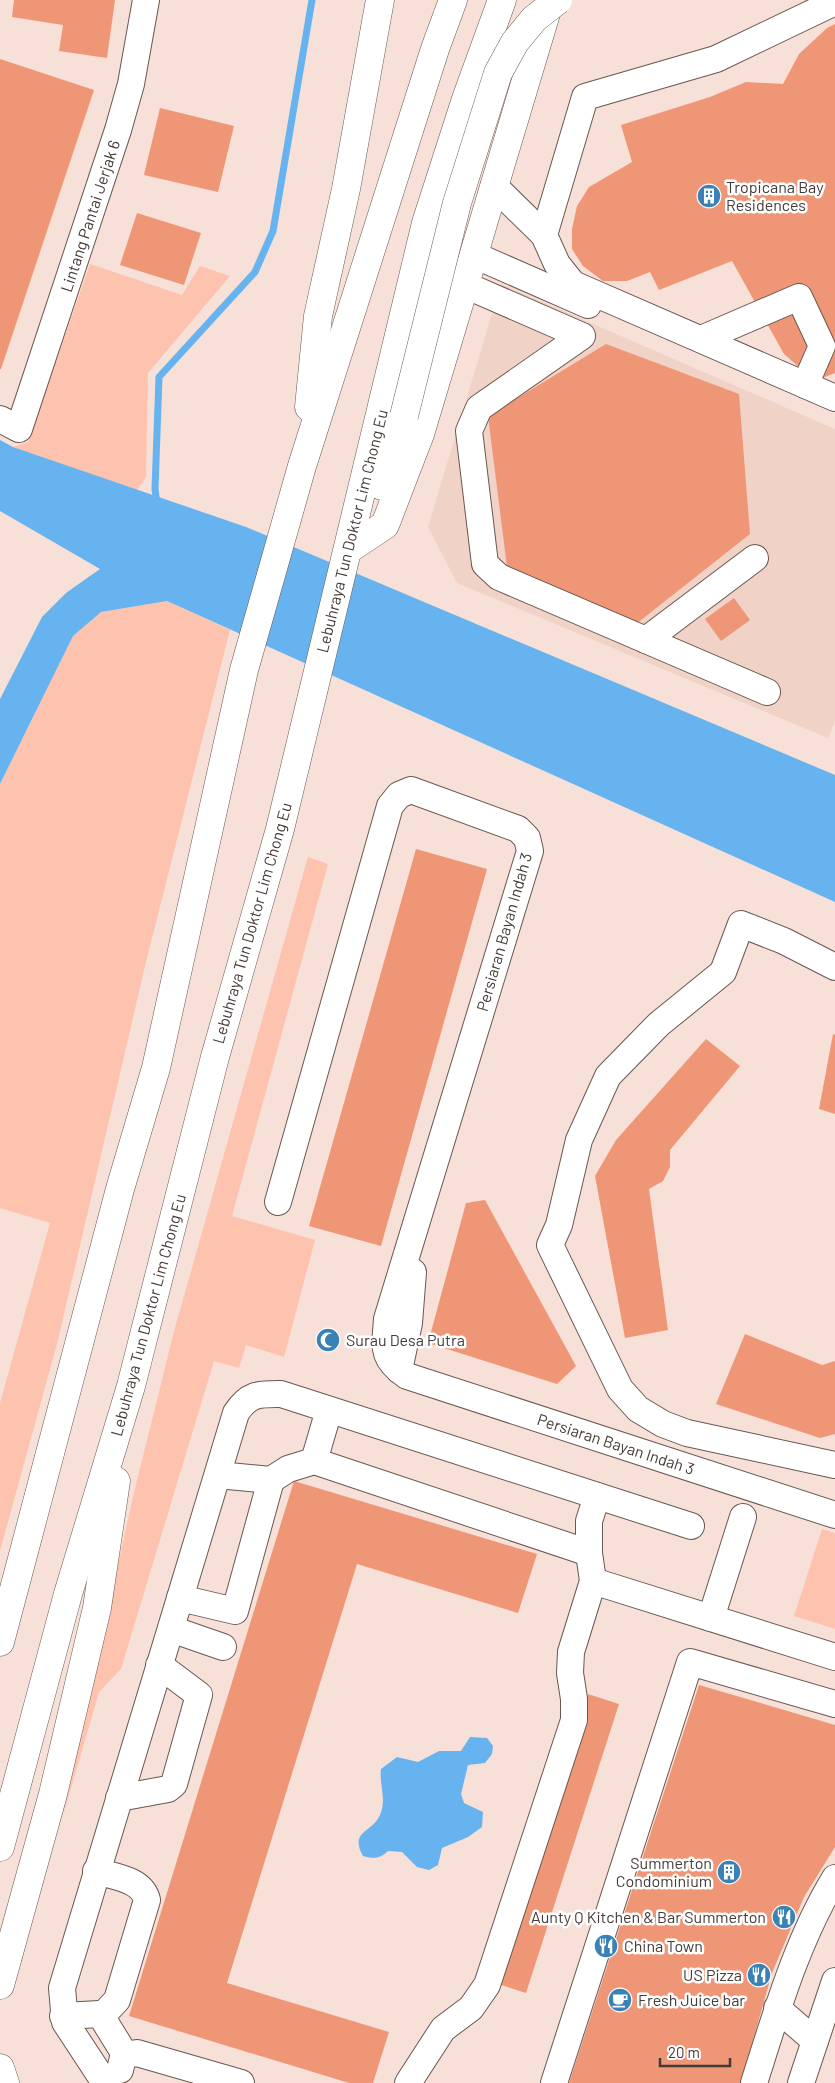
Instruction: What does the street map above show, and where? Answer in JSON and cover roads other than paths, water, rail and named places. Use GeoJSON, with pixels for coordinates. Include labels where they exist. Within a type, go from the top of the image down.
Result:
{"type":"FeatureCollection","features":[{"type":"Feature","properties":{"kind":"highway"},"geometry":{"type":"LineString","coordinates":[[0,1642],[120,1189],[156,1068],[244,670],[287,526],[302,466],[435,49],[453,0]]}},
{"type":"Feature","properties":{"kind":"highway","name":"Lebuhraya Tun Doktor Lim Chong Eu"},"geometry":{"type":"LineString","coordinates":[[0,1847],[68,1594],[131,1386],[214,1057],[280,830],[426,223],[466,99],[502,0]]}},
{"type":"Feature","properties":{"kind":"highway"},"geometry":{"type":"LineString","coordinates":[[350,543],[385,525],[420,434],[550,0]]}},
{"type":"Feature","properties":{"kind":"highway"},"geometry":{"type":"LineString","coordinates":[[350,543],[377,501],[404,416],[457,203],[498,73],[515,42],[534,19],[558,0]]}},
{"type":"Feature","properties":{"kind":"highway"},"geometry":{"type":"LineString","coordinates":[[302,466],[318,316],[346,189],[379,6]]}},
{"type":"Feature","properties":{"kind":"highway"},"geometry":{"type":"LineString","coordinates":[[0,1985],[54,1794],[97,1608],[131,1386]]}},
{"type":"Feature","properties":{"kind":"highway"},"geometry":{"type":"LineString","coordinates":[[0,2068],[5,2083]]}},
{"type":"Feature","properties":{"kind":"street","name":"Lintang Pantai Jerjak 6"},"geometry":{"type":"LineString","coordinates":[[9,424],[118,130],[131,84],[146,0]]}},
{"type":"Feature","properties":{"kind":"street"},"geometry":{"type":"LineString","coordinates":[[544,235],[585,97],[716,59],[835,2]]}},
{"type":"Feature","properties":{"kind":"street"},"geometry":{"type":"LineString","coordinates":[[494,186],[544,235],[557,264],[573,284],[835,398]]}},
{"type":"Feature","properties":{"kind":"street"},"geometry":{"type":"LineString","coordinates":[[474,255],[835,413]]}},
{"type":"Feature","properties":{"kind":"street"},"geometry":{"type":"LineString","coordinates":[[465,285],[582,336],[479,408],[469,430],[485,564],[499,577],[767,692]]}},
{"type":"Feature","properties":{"kind":"street"},"geometry":{"type":"LineString","coordinates":[[701,339],[799,297],[822,346],[806,385]]}},
{"type":"Feature","properties":{"kind":"street"},"geometry":{"type":"LineString","coordinates":[[646,640],[755,558]]}},
{"type":"Feature","properties":{"kind":"street","name":"Persiaran Bayan Indah 3"},"geometry":{"type":"LineString","coordinates":[[278,1202],[390,806],[399,794],[411,790],[518,829],[527,838],[530,851],[387,1319],[385,1353],[399,1370],[407,1376],[835,1515]]}},
{"type":"Feature","properties":{"kind":"street"},"geometry":{"type":"LineString","coordinates":[[835,967],[784,941],[741,924],[723,972],[660,1024],[608,1076],[579,1140],[561,1218],[550,1245],[620,1389],[638,1409],[663,1424],[687,1432],[835,1465]]}},
{"type":"Feature","properties":{"kind":"street"},"geometry":{"type":"LineString","coordinates":[[104,2083],[63,2016],[62,1988],[236,1412],[244,1401],[255,1396],[281,1394],[692,1526]]}},
{"type":"Feature","properties":{"kind":"street"},"geometry":{"type":"LineString","coordinates":[[314,1461],[328,1410]]}},
{"type":"Feature","properties":{"kind":"street"},"geometry":{"type":"LineString","coordinates":[[218,1475],[271,1480],[288,1469],[314,1461],[589,1553]]}},
{"type":"Feature","properties":{"kind":"street"},"geometry":{"type":"LineString","coordinates":[[180,1598],[235,1611],[271,1480]]}},
{"type":"Feature","properties":{"kind":"street"},"geometry":{"type":"LineString","coordinates":[[408,2083],[443,2029],[472,2008],[487,1985],[574,1720],[570,1673],[571,1652],[593,1581],[589,1553],[589,1521],[597,1496]]}},
{"type":"Feature","properties":{"kind":"street"},"geometry":{"type":"LineString","coordinates":[[711,1618],[743,1517]]}},
{"type":"Feature","properties":{"kind":"street"},"geometry":{"type":"LineString","coordinates":[[593,1581],[835,1657]]}},
{"type":"Feature","properties":{"kind":"street"},"geometry":{"type":"LineString","coordinates":[[171,1628],[223,1647]]}},
{"type":"Feature","properties":{"kind":"street"},"geometry":{"type":"LineString","coordinates":[[554,2083],[690,1662],[835,1704]]}},
{"type":"Feature","properties":{"kind":"street"},"geometry":{"type":"LineString","coordinates":[[119,1798],[168,1789],[174,1784],[200,1695],[159,1665]]}},
{"type":"Feature","properties":{"kind":"street"},"geometry":{"type":"LineString","coordinates":[[96,1871],[138,1884],[145,1891],[147,1900],[117,2000],[102,2016]]}},
{"type":"Feature","properties":{"kind":"street"},"geometry":{"type":"LineString","coordinates":[[754,2083],[777,2008],[827,1905],[835,1878]]}},
{"type":"Feature","properties":{"kind":"street"},"geometry":{"type":"LineString","coordinates":[[801,2083],[835,1982]]}},
{"type":"Feature","properties":{"kind":"street"},"geometry":{"type":"LineString","coordinates":[[777,2008],[815,2041]]}},
{"type":"Feature","properties":{"kind":"street"},"geometry":{"type":"LineString","coordinates":[[63,2016],[98,2014],[102,2016],[125,2055]]}},
{"type":"Feature","properties":{"kind":"street"},"geometry":{"type":"LineString","coordinates":[[125,2055],[137,2053],[242,2083]]}},
{"type":"Feature","properties":{"kind":"street"},"geometry":{"type":"LineString","coordinates":[[115,2083],[125,2055]]}},
{"type":"Feature","properties":{"kind":"water"},"geometry":{"type":"Polygon","coordinates":[[[0,440],[13,447],[246,527],[835,775],[835,902],[167,601],[101,612],[73,636],[0,784],[0,699],[42,617],[66,593],[100,569],[0,511],[0,440]]]}},
{"type":"Feature","properties":{"kind":"water"},"geometry":{"type":"Polygon","coordinates":[[[470,1737],[487,1738],[493,1746],[492,1754],[485,1763],[468,1765],[461,1794],[464,1803],[483,1812],[482,1827],[468,1837],[442,1848],[438,1865],[429,1870],[417,1867],[402,1852],[388,1851],[376,1858],[363,1856],[359,1848],[360,1837],[376,1821],[382,1809],[381,1769],[397,1757],[418,1762],[439,1751],[461,1751],[470,1737]]]}},
{"type":"Feature","properties":{"kind":"waterway"},"geometry":{"type":"LineString","coordinates":[[157,505],[155,489],[159,377],[255,272],[273,231],[312,0]]}},
{"type":"Feature","properties":{"kind":"place","name":"Tropicana Bay Residences"},"geometry":{"type":"Point","coordinates":[709,196]}},
{"type":"Feature","properties":{"kind":"place","name":"Surau Desa Putra"},"geometry":{"type":"Point","coordinates":[328,1340]}},
{"type":"Feature","properties":{"kind":"place","name":"Summerton Condominium"},"geometry":{"type":"Point","coordinates":[729,1872]}},
{"type":"Feature","properties":{"kind":"place","name":"Aunty Q Kitchen & Bar Summerton"},"geometry":{"type":"Point","coordinates":[784,1917]}},
{"type":"Feature","properties":{"kind":"place","name":"China Town"},"geometry":{"type":"Point","coordinates":[606,1946]}},
{"type":"Feature","properties":{"kind":"place","name":"US Pizza"},"geometry":{"type":"Point","coordinates":[759,1975]}},
{"type":"Feature","properties":{"kind":"place","name":"Fresh Juice bar"},"geometry":{"type":"Point","coordinates":[620,2000]}}]}
